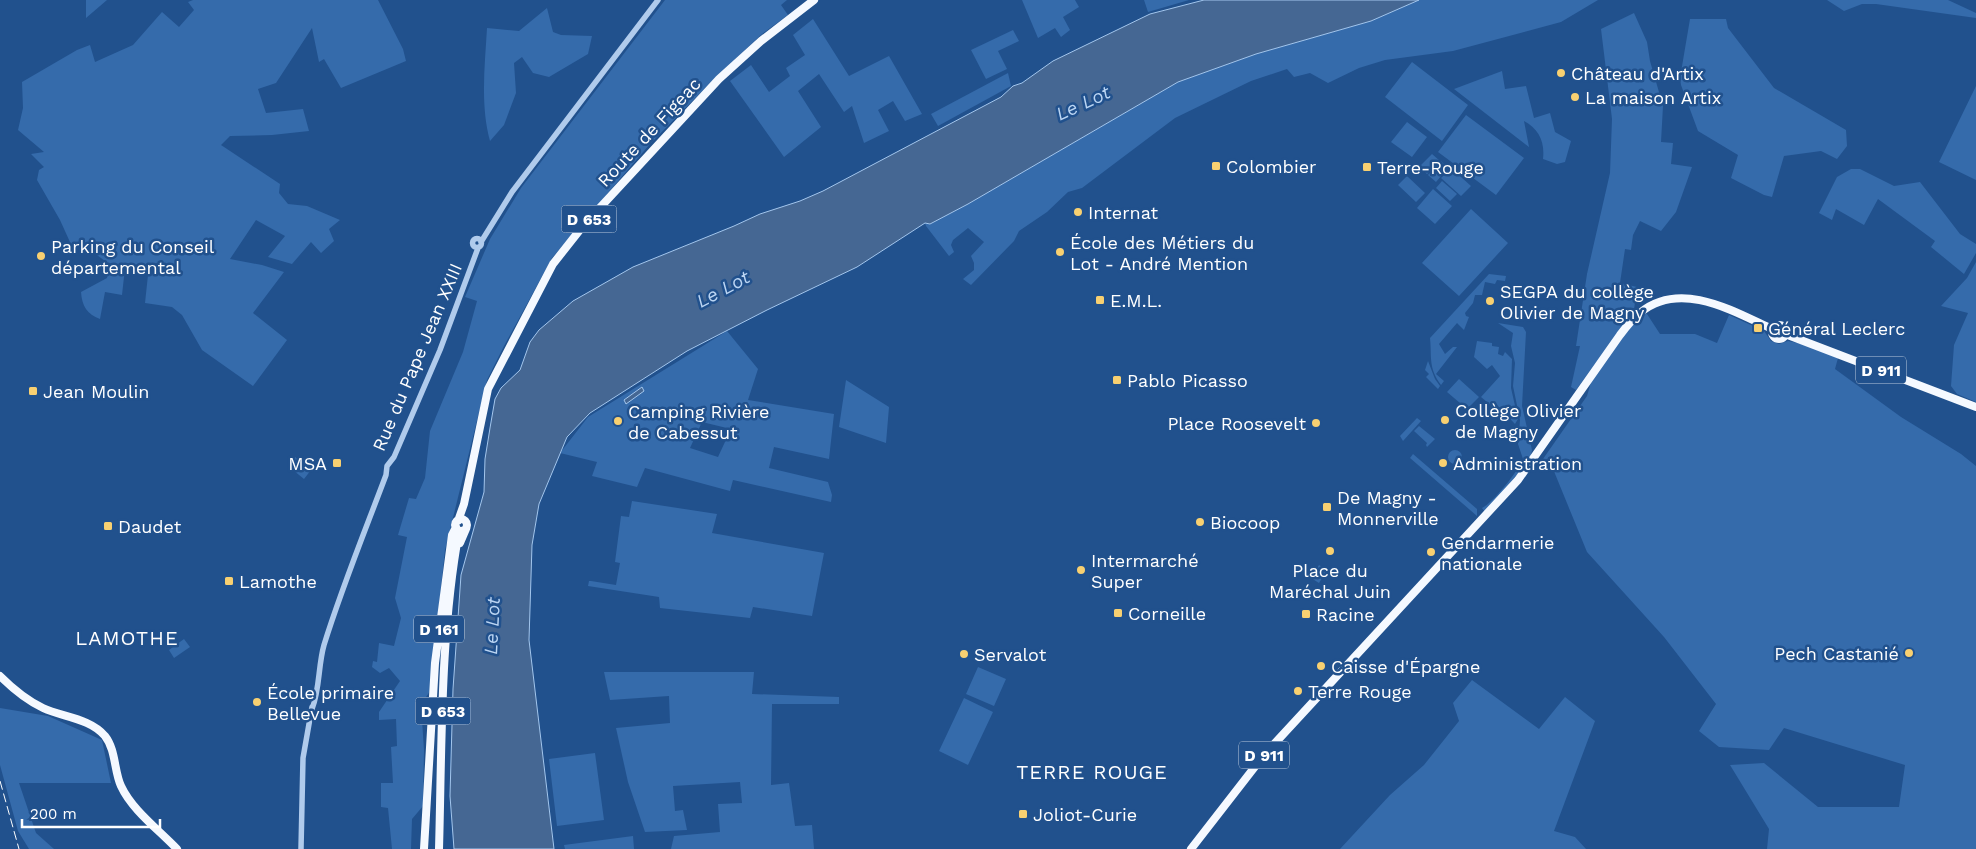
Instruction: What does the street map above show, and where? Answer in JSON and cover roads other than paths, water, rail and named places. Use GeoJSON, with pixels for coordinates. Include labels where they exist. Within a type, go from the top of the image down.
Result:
{"type":"FeatureCollection","features":[{"type":"Feature","properties":{"kind":"main road","name":"Route de Figeac"},"geometry":{"type":"LineString","coordinates":[[461,526],[488,389],[553,264],[583,226],[701,97],[761,41],[814,0]]}},
{"type":"Feature","properties":{"kind":"main road","name":"D 911"},"geometry":{"type":"LineString","coordinates":[[1191,849],[1264,755],[1518,480],[1620,335],[1645,308],[1666,299],[1689,298],[1718,306],[1772,329],[1780,325],[1784,328],[1785,334],[1976,407]]}},
{"type":"Feature","properties":{"kind":"main road","name":"D 653"},"geometry":{"type":"LineString","coordinates":[[439,849],[445,656],[452,574],[461,526]]}},
{"type":"Feature","properties":{"kind":"main road","name":"D 161"},"geometry":{"type":"LineString","coordinates":[[424,849],[435,663],[452,536],[461,526]]}},
{"type":"Feature","properties":{"kind":"main road"},"geometry":{"type":"LineString","coordinates":[[0,676],[16,692],[34,703],[95,728],[104,736],[110,744],[122,788],[133,804],[177,849]]}},
{"type":"Feature","properties":{"kind":"street","name":"Rue du Pape Jean XXIII"},"geometry":{"type":"LineString","coordinates":[[301,849],[303,758],[312,709],[316,699],[322,652],[332,619],[386,475],[387,466],[394,457],[440,350],[478,244],[512,192],[658,0]]}},
{"type":"Feature","properties":{"kind":"water","name":"Le Lot"},"geometry":{"type":"Polygon","coordinates":[[[1204,0],[1419,0],[1371,21],[1256,54],[1178,82],[968,204],[930,224],[925,223],[857,267],[687,351],[590,413],[567,437],[539,504],[532,545],[529,640],[554,849],[454,849],[450,796],[453,689],[461,575],[484,492],[485,459],[495,399],[501,388],[520,370],[530,342],[539,330],[573,301],[633,267],[760,214],[800,201],[823,191],[1001,97],[1013,86],[1022,83],[1053,61],[1150,14],[1204,0]]]}},
{"type":"Feature","properties":{"kind":"water"},"geometry":{"type":"Polygon","coordinates":[[[642,387],[644,391],[626,404],[624,400],[642,387]]]}},
{"type":"Feature","properties":{"kind":"railway"},"geometry":{"type":"LineString","coordinates":[[0,781],[19,849]]}},
{"type":"Feature","properties":{"kind":"place","name":"Château d'Artix"},"geometry":{"type":"Point","coordinates":[1561,73]}},
{"type":"Feature","properties":{"kind":"place","name":"La maison Artix"},"geometry":{"type":"Point","coordinates":[1575,97]}},
{"type":"Feature","properties":{"kind":"place","name":"Colombier"},"geometry":{"type":"Point","coordinates":[1216,166]}},
{"type":"Feature","properties":{"kind":"place","name":"Terre-Rouge"},"geometry":{"type":"Point","coordinates":[1367,167]}},
{"type":"Feature","properties":{"kind":"place","name":"Internat"},"geometry":{"type":"Point","coordinates":[1078,212]}},
{"type":"Feature","properties":{"kind":"place","name":"École des Métiers du Lot - André Mention"},"geometry":{"type":"Point","coordinates":[1060,252]}},
{"type":"Feature","properties":{"kind":"place","name":"Parking du Conseil départemental"},"geometry":{"type":"Point","coordinates":[41,256]}},
{"type":"Feature","properties":{"kind":"place","name":"E.M.L."},"geometry":{"type":"Point","coordinates":[1100,300]}},
{"type":"Feature","properties":{"kind":"place","name":"SEGPA du collège Olivier de Magny"},"geometry":{"type":"Point","coordinates":[1490,301]}},
{"type":"Feature","properties":{"kind":"place","name":"Général Leclerc"},"geometry":{"type":"Point","coordinates":[1758,328]}},
{"type":"Feature","properties":{"kind":"place","name":"Pablo Picasso"},"geometry":{"type":"Point","coordinates":[1117,380]}},
{"type":"Feature","properties":{"kind":"place","name":"Jean Moulin"},"geometry":{"type":"Point","coordinates":[33,391]}},
{"type":"Feature","properties":{"kind":"place","name":"Collège Olivier de Magny"},"geometry":{"type":"Point","coordinates":[1445,420]}},
{"type":"Feature","properties":{"kind":"place","name":"Camping Rivière de Cabessut"},"geometry":{"type":"Point","coordinates":[618,421]}},
{"type":"Feature","properties":{"kind":"place","name":"Place Roosevelt"},"geometry":{"type":"Point","coordinates":[1316,423]}},
{"type":"Feature","properties":{"kind":"place","name":"MSA"},"geometry":{"type":"Point","coordinates":[337,463]}},
{"type":"Feature","properties":{"kind":"place","name":"Administration"},"geometry":{"type":"Point","coordinates":[1443,463]}},
{"type":"Feature","properties":{"kind":"place","name":"De Magny - Monnerville"},"geometry":{"type":"Point","coordinates":[1327,507]}},
{"type":"Feature","properties":{"kind":"place","name":"Biocoop"},"geometry":{"type":"Point","coordinates":[1200,522]}},
{"type":"Feature","properties":{"kind":"place","name":"Daudet"},"geometry":{"type":"Point","coordinates":[108,526]}},
{"type":"Feature","properties":{"kind":"place","name":"Place du Maréchal Juin"},"geometry":{"type":"Point","coordinates":[1330,551]}},
{"type":"Feature","properties":{"kind":"place","name":"Gendarmerie nationale"},"geometry":{"type":"Point","coordinates":[1431,552]}},
{"type":"Feature","properties":{"kind":"place","name":"Intermarché Super"},"geometry":{"type":"Point","coordinates":[1081,570]}},
{"type":"Feature","properties":{"kind":"place","name":"Lamothe"},"geometry":{"type":"Point","coordinates":[229,581]}},
{"type":"Feature","properties":{"kind":"place","name":"Corneille"},"geometry":{"type":"Point","coordinates":[1118,613]}},
{"type":"Feature","properties":{"kind":"place","name":"Racine"},"geometry":{"type":"Point","coordinates":[1306,614]}},
{"type":"Feature","properties":{"kind":"place","name":"Pech Castanié"},"geometry":{"type":"Point","coordinates":[1909,653]}},
{"type":"Feature","properties":{"kind":"place","name":"Servalot"},"geometry":{"type":"Point","coordinates":[964,654]}},
{"type":"Feature","properties":{"kind":"place","name":"Caisse d'Épargne"},"geometry":{"type":"Point","coordinates":[1321,666]}},
{"type":"Feature","properties":{"kind":"place","name":"Terre Rouge"},"geometry":{"type":"Point","coordinates":[1298,691]}},
{"type":"Feature","properties":{"kind":"place","name":"École primaire Bellevue"},"geometry":{"type":"Point","coordinates":[257,702]}},
{"type":"Feature","properties":{"kind":"place","name":"Joliot-Curie"},"geometry":{"type":"Point","coordinates":[1023,814]}},
{"type":"Feature","properties":{"kind":"district","name":"LAMOTHE"},"geometry":{"type":"Point","coordinates":[127,638]}},
{"type":"Feature","properties":{"kind":"district","name":"TERRE ROUGE"},"geometry":{"type":"Point","coordinates":[1092,772]}}]}
